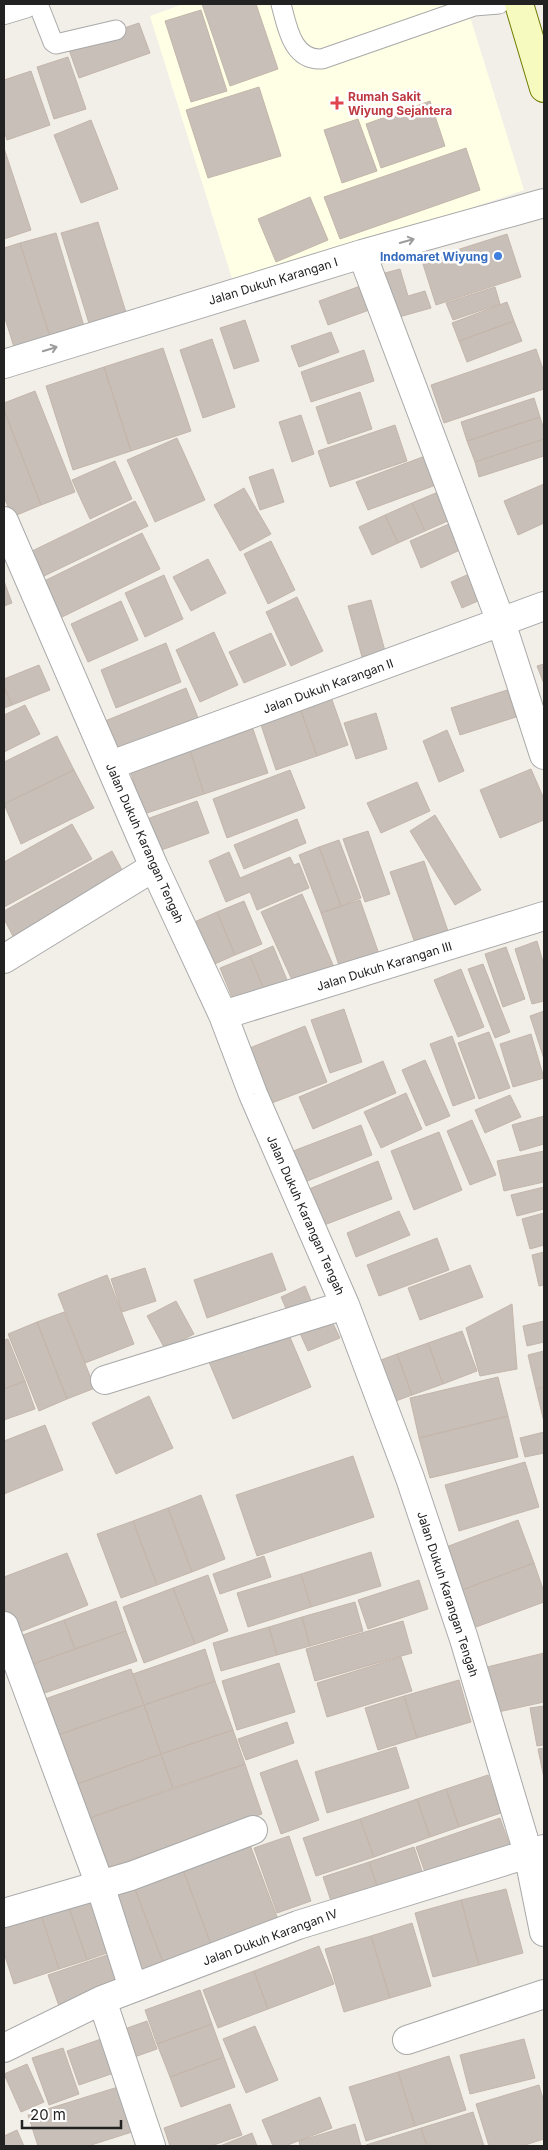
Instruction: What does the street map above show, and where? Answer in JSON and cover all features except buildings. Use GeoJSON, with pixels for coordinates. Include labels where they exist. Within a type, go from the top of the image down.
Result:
{"type":"FeatureCollection","features":[{"type":"Feature","properties":{"kind":"main road"},"geometry":{"type":"LineString","coordinates":[[530,17],[544,88]]}},
{"type":"Feature","properties":{"kind":"street"},"geometry":{"type":"LineString","coordinates":[[4,10],[24,4]]}},
{"type":"Feature","properties":{"kind":"street","name":"Jalan Dukuh Karangan I"},"geometry":{"type":"LineString","coordinates":[[4,364],[362,254],[544,203]]}},
{"type":"Feature","properties":{"kind":"street"},"geometry":{"type":"LineString","coordinates":[[362,254],[501,622],[544,755]]}},
{"type":"Feature","properties":{"kind":"street","name":"Jalan Dukuh Karangan Tengah"},"geometry":{"type":"LineString","coordinates":[[4,521],[154,867],[223,1015],[253,1094],[345,1304],[410,1478],[536,1851],[544,1932]]}},
{"type":"Feature","properties":{"kind":"street","name":"Jalan Dukuh Karangan II"},"geometry":{"type":"LineString","coordinates":[[111,765],[544,606]]}},
{"type":"Feature","properties":{"kind":"street"},"geometry":{"type":"LineString","coordinates":[[4,959],[154,867]]}},
{"type":"Feature","properties":{"kind":"street","name":"Jalan Dukuh Karangan III"},"geometry":{"type":"LineString","coordinates":[[223,1015],[544,916]]}},
{"type":"Feature","properties":{"kind":"street"},"geometry":{"type":"LineString","coordinates":[[105,1380],[345,1304]]}},
{"type":"Feature","properties":{"kind":"street"},"geometry":{"type":"LineString","coordinates":[[4,1626],[100,1885],[134,1988]]}},
{"type":"Feature","properties":{"kind":"street"},"geometry":{"type":"LineString","coordinates":[[4,1913],[131,1876],[253,1830]]}},
{"type":"Feature","properties":{"kind":"street","name":"Jalan Dukuh Karangan IV"},"geometry":{"type":"LineString","coordinates":[[4,2048],[102,2000],[298,1925],[536,1851]]}},
{"type":"Feature","properties":{"kind":"street"},"geometry":{"type":"LineString","coordinates":[[407,2040],[544,1994]]}},
{"type":"Feature","properties":{"kind":"street"},"geometry":{"type":"LineString","coordinates":[[102,2000],[150,2146]]}},
{"type":"Feature","properties":{"kind":"lane"},"geometry":{"type":"LineString","coordinates":[[38,4],[53,42],[56,44],[116,30]]}},
{"type":"Feature","properties":{"kind":"lane"},"geometry":{"type":"LineString","coordinates":[[281,4],[294,44],[302,55],[312,60],[322,59],[450,10],[500,4]]}},
{"type":"Feature","properties":{"kind":"shaded area","name":"Rumah Sakit Wiyung Sejahtera"},"geometry":{"type":"Polygon","coordinates":[[[183,4],[466,4],[524,190],[235,288],[150,16],[183,4]]]}},
{"type":"Feature","properties":{"kind":"place","name":"Rumah Sakit Wiyung Sejahtera"},"geometry":{"type":"Point","coordinates":[337,103]}},
{"type":"Feature","properties":{"kind":"place","name":"Indomaret Wiyung"},"geometry":{"type":"Point","coordinates":[498,256]}}]}
